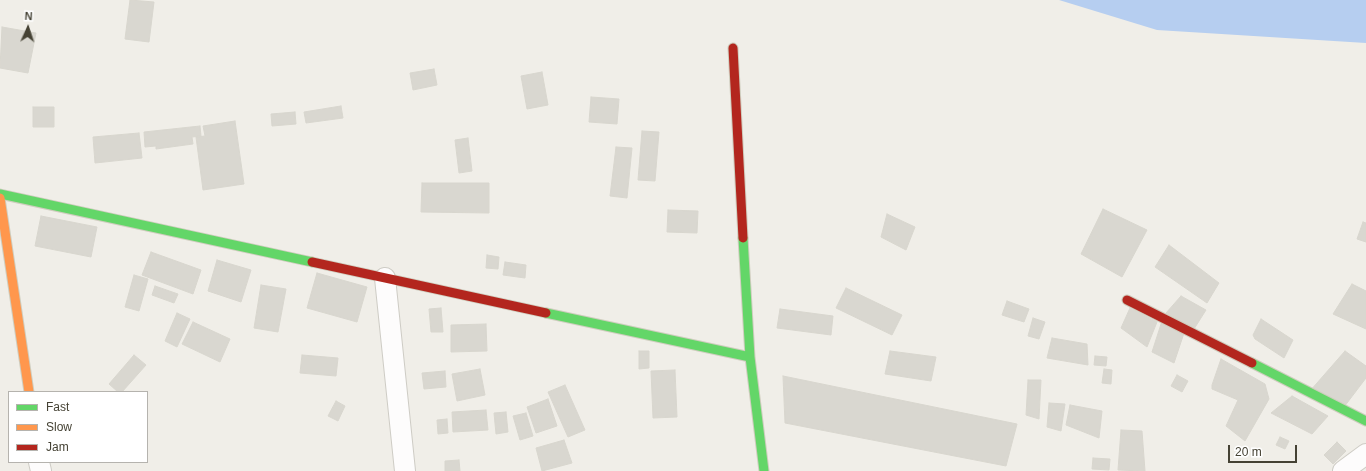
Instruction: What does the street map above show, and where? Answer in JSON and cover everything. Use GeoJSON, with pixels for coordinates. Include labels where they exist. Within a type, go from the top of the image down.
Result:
{"type":"FeatureCollection","features":[{"type":"Feature","properties":{"kind":"street"},"geometry":{"type":"LineString","coordinates":[[733,48],[750,358],[764,471]]}},
{"type":"Feature","properties":{"kind":"street"},"geometry":{"type":"LineString","coordinates":[[0,194],[750,358]]}},
{"type":"Feature","properties":{"kind":"street"},"geometry":{"type":"LineString","coordinates":[[0,198],[29,391]]}},
{"type":"Feature","properties":{"kind":"street"},"geometry":{"type":"LineString","coordinates":[[385,278],[405,471]]}},
{"type":"Feature","properties":{"kind":"street"},"geometry":{"type":"LineString","coordinates":[[1127,300],[1366,421]]}},
{"type":"Feature","properties":{"kind":"street"},"geometry":{"type":"LineString","coordinates":[[1343,471],[1366,454]]}},
{"type":"Feature","properties":{"kind":"water"},"geometry":{"type":"Polygon","coordinates":[[[1059,0],[1366,0],[1366,43],[1157,30],[1059,0]]]}},
{"type":"Feature","properties":{"kind":"building"},"geometry":{"type":"Polygon","coordinates":[[[130,0],[154,2],[149,42],[125,39],[130,0]]]}},
{"type":"Feature","properties":{"kind":"building"},"geometry":{"type":"Polygon","coordinates":[[[2,27],[36,33],[28,73],[0,68],[2,27]]]}},
{"type":"Feature","properties":{"kind":"building"},"geometry":{"type":"Polygon","coordinates":[[[434,69],[437,85],[413,90],[410,73],[434,69]]]}},
{"type":"Feature","properties":{"kind":"building"},"geometry":{"type":"Polygon","coordinates":[[[542,72],[548,105],[527,109],[521,76],[542,72]]]}},
{"type":"Feature","properties":{"kind":"building"},"geometry":{"type":"Polygon","coordinates":[[[591,97],[619,99],[617,124],[589,122],[591,97]]]}},
{"type":"Feature","properties":{"kind":"building"},"geometry":{"type":"Polygon","coordinates":[[[341,106],[343,118],[306,123],[304,112],[341,106]]]}},
{"type":"Feature","properties":{"kind":"building"},"geometry":{"type":"Polygon","coordinates":[[[33,107],[54,107],[54,127],[33,127],[33,107]]]}},
{"type":"Feature","properties":{"kind":"building"},"geometry":{"type":"Polygon","coordinates":[[[295,112],[296,124],[272,126],[271,114],[295,112]]]}},
{"type":"Feature","properties":{"kind":"building"},"geometry":{"type":"Polygon","coordinates":[[[235,121],[244,184],[203,190],[196,137],[205,136],[203,126],[235,121]]]}},
{"type":"Feature","properties":{"kind":"building"},"geometry":{"type":"Polygon","coordinates":[[[200,126],[201,136],[192,137],[193,144],[156,149],[156,146],[145,147],[144,132],[200,126]]]}},
{"type":"Feature","properties":{"kind":"building"},"geometry":{"type":"Polygon","coordinates":[[[642,131],[659,132],[655,181],[638,180],[642,131]]]}},
{"type":"Feature","properties":{"kind":"building"},"geometry":{"type":"Polygon","coordinates":[[[139,133],[142,158],[95,163],[93,137],[139,133]]]}},
{"type":"Feature","properties":{"kind":"building"},"geometry":{"type":"Polygon","coordinates":[[[468,138],[472,171],[459,173],[455,140],[468,138]]]}},
{"type":"Feature","properties":{"kind":"building"},"geometry":{"type":"Polygon","coordinates":[[[616,147],[632,148],[627,198],[610,196],[616,147]]]}},
{"type":"Feature","properties":{"kind":"building"},"geometry":{"type":"Polygon","coordinates":[[[422,183],[489,183],[489,213],[421,212],[422,183]]]}},
{"type":"Feature","properties":{"kind":"building"},"geometry":{"type":"Polygon","coordinates":[[[1103,209],[1147,230],[1122,277],[1081,254],[1103,209]]]}},
{"type":"Feature","properties":{"kind":"building"},"geometry":{"type":"Polygon","coordinates":[[[668,210],[698,211],[697,233],[667,232],[668,210]]]}},
{"type":"Feature","properties":{"kind":"building"},"geometry":{"type":"Polygon","coordinates":[[[887,214],[915,227],[906,250],[881,237],[887,214]]]}},
{"type":"Feature","properties":{"kind":"building"},"geometry":{"type":"Polygon","coordinates":[[[41,216],[97,227],[91,257],[35,246],[41,216]]]}},
{"type":"Feature","properties":{"kind":"building"},"geometry":{"type":"Polygon","coordinates":[[[1363,222],[1366,223],[1366,242],[1357,239],[1363,222]]]}},
{"type":"Feature","properties":{"kind":"building"},"geometry":{"type":"Polygon","coordinates":[[[1169,245],[1219,283],[1207,303],[1155,267],[1169,245]]]}},
{"type":"Feature","properties":{"kind":"building"},"geometry":{"type":"Polygon","coordinates":[[[151,252],[201,270],[193,294],[142,275],[151,252]]]}},
{"type":"Feature","properties":{"kind":"building"},"geometry":{"type":"Polygon","coordinates":[[[487,255],[499,257],[498,269],[486,268],[487,255]]]}},
{"type":"Feature","properties":{"kind":"building"},"geometry":{"type":"Polygon","coordinates":[[[217,260],[251,270],[241,302],[208,291],[217,260]]]}},
{"type":"Feature","properties":{"kind":"building"},"geometry":{"type":"Polygon","coordinates":[[[505,262],[526,265],[525,278],[503,275],[505,262]]]}},
{"type":"Feature","properties":{"kind":"building"},"geometry":{"type":"Polygon","coordinates":[[[317,273],[367,287],[357,322],[307,308],[317,273]]]}},
{"type":"Feature","properties":{"kind":"building"},"geometry":{"type":"Polygon","coordinates":[[[134,275],[148,279],[139,311],[125,307],[134,275]]]}},
{"type":"Feature","properties":{"kind":"building"},"geometry":{"type":"Polygon","coordinates":[[[1352,284],[1366,291],[1366,329],[1333,314],[1352,284]]]}},
{"type":"Feature","properties":{"kind":"building"},"geometry":{"type":"Polygon","coordinates":[[[261,285],[286,289],[278,332],[254,328],[261,285]]]}},
{"type":"Feature","properties":{"kind":"building"},"geometry":{"type":"Polygon","coordinates":[[[155,286],[178,294],[174,303],[152,295],[155,286]]]}},
{"type":"Feature","properties":{"kind":"building"},"geometry":{"type":"Polygon","coordinates":[[[846,288],[902,315],[892,335],[836,308],[846,288]]]}},
{"type":"Feature","properties":{"kind":"building"},"geometry":{"type":"Polygon","coordinates":[[[1181,296],[1206,310],[1194,329],[1166,313],[1181,296]]]}},
{"type":"Feature","properties":{"kind":"building"},"geometry":{"type":"Polygon","coordinates":[[[1007,301],[1029,309],[1024,322],[1002,315],[1007,301]]]}},
{"type":"Feature","properties":{"kind":"building"},"geometry":{"type":"Polygon","coordinates":[[[441,308],[443,332],[431,332],[429,309],[441,308]]]}},
{"type":"Feature","properties":{"kind":"building"},"geometry":{"type":"Polygon","coordinates":[[[1130,308],[1157,322],[1147,347],[1121,328],[1130,308]]]}},
{"type":"Feature","properties":{"kind":"building"},"geometry":{"type":"Polygon","coordinates":[[[780,309],[833,316],[831,335],[777,328],[780,309]]]}},
{"type":"Feature","properties":{"kind":"building"},"geometry":{"type":"Polygon","coordinates":[[[177,313],[190,319],[177,347],[165,341],[177,313]]]}},
{"type":"Feature","properties":{"kind":"building"},"geometry":{"type":"Polygon","coordinates":[[[1033,318],[1045,322],[1039,339],[1028,336],[1033,318]]]}},
{"type":"Feature","properties":{"kind":"building"},"geometry":{"type":"Polygon","coordinates":[[[1261,319],[1293,340],[1284,358],[1255,339],[1253,335],[1261,319]]]}},
{"type":"Feature","properties":{"kind":"building"},"geometry":{"type":"Polygon","coordinates":[[[1162,321],[1184,333],[1174,363],[1152,352],[1162,321]]]}},
{"type":"Feature","properties":{"kind":"building"},"geometry":{"type":"Polygon","coordinates":[[[193,322],[230,339],[220,362],[182,344],[193,322]]]}},
{"type":"Feature","properties":{"kind":"building"},"geometry":{"type":"Polygon","coordinates":[[[486,324],[487,351],[451,352],[451,325],[486,324]]]}},
{"type":"Feature","properties":{"kind":"building"},"geometry":{"type":"Polygon","coordinates":[[[1052,338],[1087,344],[1088,365],[1047,358],[1052,338]]]}},
{"type":"Feature","properties":{"kind":"building"},"geometry":{"type":"Polygon","coordinates":[[[639,351],[649,351],[649,368],[639,369],[639,351]]]}},
{"type":"Feature","properties":{"kind":"building"},"geometry":{"type":"Polygon","coordinates":[[[890,351],[936,357],[931,381],[885,374],[890,351]]]}},
{"type":"Feature","properties":{"kind":"building"},"geometry":{"type":"Polygon","coordinates":[[[1345,351],[1366,366],[1366,378],[1344,407],[1310,391],[1345,351]]]}},
{"type":"Feature","properties":{"kind":"building"},"geometry":{"type":"Polygon","coordinates":[[[134,355],[146,365],[123,391],[117,391],[109,384],[134,355]]]}},
{"type":"Feature","properties":{"kind":"building"},"geometry":{"type":"Polygon","coordinates":[[[302,355],[338,358],[336,376],[300,373],[302,355]]]}},
{"type":"Feature","properties":{"kind":"building"},"geometry":{"type":"Polygon","coordinates":[[[1095,356],[1107,357],[1106,366],[1094,365],[1095,356]]]}},
{"type":"Feature","properties":{"kind":"building"},"geometry":{"type":"Polygon","coordinates":[[[1221,359],[1265,384],[1269,399],[1245,441],[1226,426],[1238,400],[1212,389],[1221,359]]]}},
{"type":"Feature","properties":{"kind":"building"},"geometry":{"type":"Polygon","coordinates":[[[480,369],[485,395],[457,401],[452,374],[480,369]]]}},
{"type":"Feature","properties":{"kind":"building"},"geometry":{"type":"Polygon","coordinates":[[[1104,369],[1112,370],[1111,384],[1102,383],[1104,369]]]}},
{"type":"Feature","properties":{"kind":"building"},"geometry":{"type":"Polygon","coordinates":[[[675,370],[677,417],[653,418],[651,371],[675,370]]]}},
{"type":"Feature","properties":{"kind":"building"},"geometry":{"type":"Polygon","coordinates":[[[445,371],[446,387],[424,389],[422,373],[445,371]]]}},
{"type":"Feature","properties":{"kind":"building"},"geometry":{"type":"Polygon","coordinates":[[[1177,375],[1188,381],[1182,392],[1171,386],[1177,375]]]}},
{"type":"Feature","properties":{"kind":"building"},"geometry":{"type":"Polygon","coordinates":[[[783,376],[1017,424],[1006,466],[785,423],[783,376]]]}},
{"type":"Feature","properties":{"kind":"building"},"geometry":{"type":"Polygon","coordinates":[[[1028,380],[1041,380],[1039,419],[1026,415],[1028,380]]]}},
{"type":"Feature","properties":{"kind":"building"},"geometry":{"type":"Polygon","coordinates":[[[565,385],[585,430],[568,437],[548,392],[565,385]]]}},
{"type":"Feature","properties":{"kind":"building"},"geometry":{"type":"Polygon","coordinates":[[[1292,396],[1328,416],[1312,434],[1271,413],[1292,396]]]}},
{"type":"Feature","properties":{"kind":"building"},"geometry":{"type":"Polygon","coordinates":[[[548,399],[557,426],[536,433],[527,407],[548,399]]]}},
{"type":"Feature","properties":{"kind":"building"},"geometry":{"type":"Polygon","coordinates":[[[336,401],[345,406],[338,421],[328,416],[336,401]]]}},
{"type":"Feature","properties":{"kind":"building"},"geometry":{"type":"Polygon","coordinates":[[[1049,403],[1065,404],[1061,431],[1047,427],[1049,403]]]}},
{"type":"Feature","properties":{"kind":"building"},"geometry":{"type":"Polygon","coordinates":[[[1070,405],[1102,411],[1099,438],[1066,425],[1070,405]]]}},
{"type":"Feature","properties":{"kind":"building"},"geometry":{"type":"Polygon","coordinates":[[[486,410],[488,430],[453,432],[452,412],[486,410]]]}},
{"type":"Feature","properties":{"kind":"building"},"geometry":{"type":"Polygon","coordinates":[[[506,412],[508,432],[496,434],[494,413],[506,412]]]}},
{"type":"Feature","properties":{"kind":"building"},"geometry":{"type":"Polygon","coordinates":[[[526,413],[533,436],[520,440],[513,416],[526,413]]]}},
{"type":"Feature","properties":{"kind":"building"},"geometry":{"type":"Polygon","coordinates":[[[447,419],[448,433],[438,434],[437,420],[447,419]]]}},
{"type":"Feature","properties":{"kind":"building"},"geometry":{"type":"Polygon","coordinates":[[[1121,430],[1142,431],[1145,471],[1118,470],[1121,430]]]}},
{"type":"Feature","properties":{"kind":"building"},"geometry":{"type":"Polygon","coordinates":[[[1280,437],[1289,441],[1285,449],[1276,445],[1280,437]]]}},
{"type":"Feature","properties":{"kind":"building"},"geometry":{"type":"Polygon","coordinates":[[[564,440],[572,463],[542,471],[536,448],[564,440]]]}},
{"type":"Feature","properties":{"kind":"building"},"geometry":{"type":"Polygon","coordinates":[[[1337,442],[1346,451],[1333,464],[1324,455],[1337,442]]]}},
{"type":"Feature","properties":{"kind":"building"},"geometry":{"type":"Polygon","coordinates":[[[1093,458],[1110,459],[1109,470],[1092,469],[1093,458]]]}},
{"type":"Feature","properties":{"kind":"building"},"geometry":{"type":"Polygon","coordinates":[[[459,460],[460,471],[445,471],[445,461],[459,460]]]}},
{"type":"Feature","properties":{"kind":"traffic: fast"},"geometry":{"type":"LineString","coordinates":[[0,194],[312,262]]}},
{"type":"Feature","properties":{"kind":"traffic: fast"},"geometry":{"type":"LineString","coordinates":[[743,238],[750,357],[764,471]]}},
{"type":"Feature","properties":{"kind":"traffic: fast"},"geometry":{"type":"LineString","coordinates":[[546,313],[750,357]]}},
{"type":"Feature","properties":{"kind":"traffic: fast"},"geometry":{"type":"LineString","coordinates":[[1252,363],[1366,421]]}},
{"type":"Feature","properties":{"kind":"traffic: slow"},"geometry":{"type":"LineString","coordinates":[[0,198],[29,391]]}},
{"type":"Feature","properties":{"kind":"traffic: jam"},"geometry":{"type":"LineString","coordinates":[[733,48],[743,238]]}},
{"type":"Feature","properties":{"kind":"traffic: jam"},"geometry":{"type":"LineString","coordinates":[[312,262],[546,313]]}},
{"type":"Feature","properties":{"kind":"traffic: jam"},"geometry":{"type":"LineString","coordinates":[[1127,300],[1252,363]]}}]}
